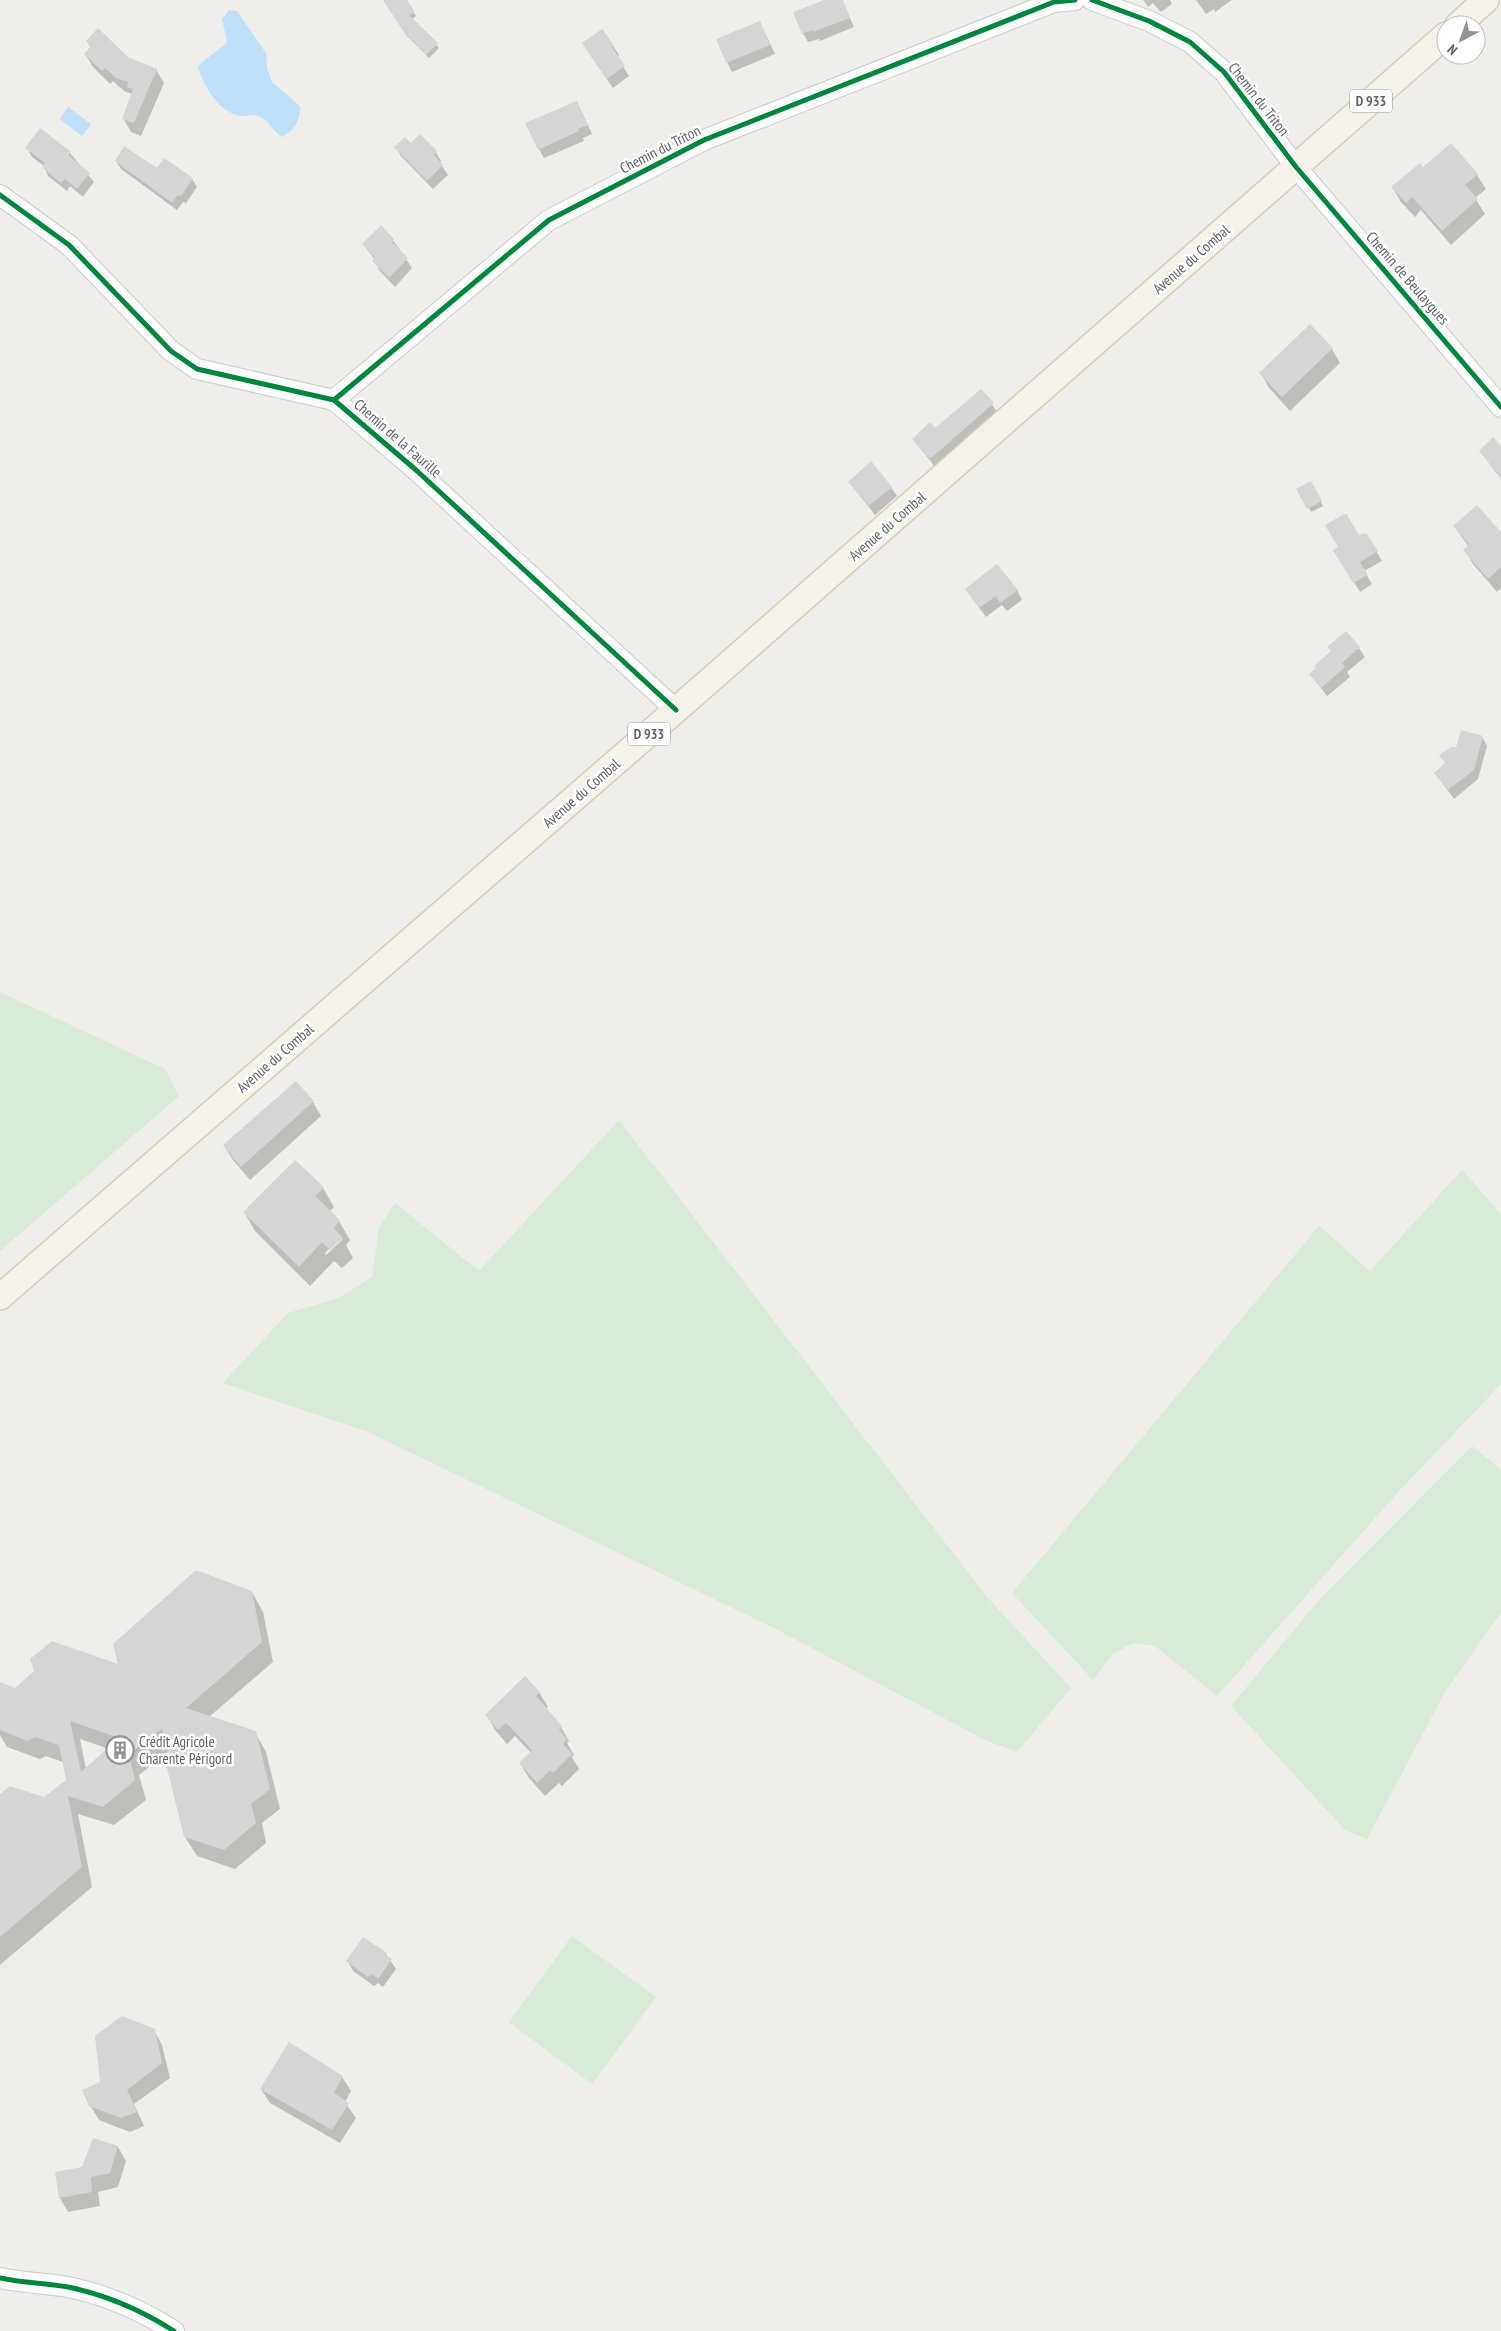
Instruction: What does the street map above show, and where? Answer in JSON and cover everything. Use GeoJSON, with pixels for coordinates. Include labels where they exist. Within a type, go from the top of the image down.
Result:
{"type":"FeatureCollection","features":[{"type":"Feature","properties":{"kind":"main road"},"geometry":{"type":"LineString","coordinates":[[1469,15],[1486,0]]}},
{"type":"Feature","properties":{"kind":"main road","name":"D 933"},"geometry":{"type":"LineString","coordinates":[[1296,167],[1436,44]]}},
{"type":"Feature","properties":{"kind":"main road","name":"Avenue du Combal"},"geometry":{"type":"LineString","coordinates":[[0,1297],[676,710],[1296,167]]}},
{"type":"Feature","properties":{"kind":"street","name":"Chemin du Triton"},"geometry":{"type":"LineString","coordinates":[[334,400],[549,220],[704,140],[1054,2],[1075,0]]}},
{"type":"Feature","properties":{"kind":"street","name":"Chemin du Triton"},"geometry":{"type":"LineString","coordinates":[[1092,0],[1149,21],[1190,42],[1224,72],[1296,167]]}},
{"type":"Feature","properties":{"kind":"street","name":"Chemin de Beulaygues"},"geometry":{"type":"LineString","coordinates":[[1296,167],[1501,407]]}},
{"type":"Feature","properties":{"kind":"street","name":"Chemin de la Faurille"},"geometry":{"type":"LineString","coordinates":[[0,194],[69,245],[172,351],[197,369],[334,400],[416,470],[676,710]]}},
{"type":"Feature","properties":{"kind":"street"},"geometry":{"type":"LineString","coordinates":[[0,2278],[68,2287],[114,2298],[154,2318],[174,2331]]}},
{"type":"Feature","properties":{"kind":"green space"},"geometry":{"type":"Polygon","coordinates":[[[0,992],[165,1069],[179,1096],[0,1251],[0,992]]]}},
{"type":"Feature","properties":{"kind":"green space"},"geometry":{"type":"Polygon","coordinates":[[[619,1120],[987,1597],[1071,1688],[1017,1752],[985,1740],[774,1628],[366,1431],[223,1383],[288,1313],[339,1298],[372,1277],[379,1227],[395,1203],[479,1271],[619,1120]]]}},
{"type":"Feature","properties":{"kind":"green space"},"geometry":{"type":"Polygon","coordinates":[[[1462,1170],[1501,1214],[1501,1384],[1400,1490],[1217,1696],[1155,1646],[1133,1643],[1113,1654],[1093,1680],[1012,1593],[1319,1226],[1370,1271],[1462,1170]]]}},
{"type":"Feature","properties":{"kind":"green space"},"geometry":{"type":"Polygon","coordinates":[[[1472,1446],[1501,1469],[1501,1612],[1445,1692],[1367,1839],[1345,1830],[1231,1706],[1318,1601],[1472,1446]]]}},
{"type":"Feature","properties":{"kind":"green space"},"geometry":{"type":"Polygon","coordinates":[[[572,1936],[656,1997],[592,2084],[509,2022],[572,1936]]]}},
{"type":"Feature","properties":{"kind":"water"},"geometry":{"type":"Polygon","coordinates":[[[229,10],[237,11],[266,53],[267,68],[272,82],[300,106],[296,125],[282,137],[259,116],[240,116],[232,114],[225,109],[208,90],[200,74],[198,67],[227,42],[222,19],[229,10]]]}},
{"type":"Feature","properties":{"kind":"water"},"geometry":{"type":"Polygon","coordinates":[[[68,107],[91,124],[82,136],[60,119],[68,107]]]}},
{"type":"Feature","properties":{"kind":"building"},"geometry":{"type":"Polygon","coordinates":[[[383,0],[407,0],[415,12],[409,15],[438,43],[426,55],[403,31],[383,0]]]}},
{"type":"Feature","properties":{"kind":"building"},"geometry":{"type":"Polygon","coordinates":[[[824,0],[843,0],[850,18],[813,32],[813,30],[802,34],[793,12],[824,0]]]}},
{"type":"Feature","properties":{"kind":"building"},"geometry":{"type":"Polygon","coordinates":[[[760,21],[770,45],[726,63],[716,39],[760,21]]]}},
{"type":"Feature","properties":{"kind":"building"},"geometry":{"type":"Polygon","coordinates":[[[98,28],[128,57],[157,69],[134,123],[122,119],[133,89],[127,87],[128,82],[116,78],[105,68],[102,71],[84,54],[91,46],[86,41],[98,28]]]}},
{"type":"Feature","properties":{"kind":"building"},"geometry":{"type":"Polygon","coordinates":[[[602,29],[614,45],[612,47],[625,66],[607,79],[582,43],[602,29]]]}},
{"type":"Feature","properties":{"kind":"building"},"geometry":{"type":"Polygon","coordinates":[[[577,101],[588,125],[538,150],[525,123],[577,101]]]}},
{"type":"Feature","properties":{"kind":"building"},"geometry":{"type":"Polygon","coordinates":[[[40,128],[71,152],[68,155],[90,173],[77,189],[65,179],[61,183],[42,167],[45,163],[25,148],[40,128]]]}},
{"type":"Feature","properties":{"kind":"building"},"geometry":{"type":"Polygon","coordinates":[[[420,134],[437,151],[434,155],[443,165],[427,181],[394,147],[405,137],[411,143],[420,134]]]}},
{"type":"Feature","properties":{"kind":"building"},"geometry":{"type":"Polygon","coordinates":[[[1451,143],[1478,174],[1465,185],[1478,199],[1442,231],[1412,197],[1406,203],[1391,187],[1420,163],[1423,167],[1451,143]]]}},
{"type":"Feature","properties":{"kind":"building"},"geometry":{"type":"Polygon","coordinates":[[[124,146],[157,168],[164,158],[193,178],[181,196],[178,195],[172,203],[115,161],[124,146]]]}},
{"type":"Feature","properties":{"kind":"building"},"geometry":{"type":"Polygon","coordinates":[[[381,225],[394,239],[392,242],[408,258],[389,278],[372,261],[375,258],[362,244],[381,225]]]}},
{"type":"Feature","properties":{"kind":"building"},"geometry":{"type":"Polygon","coordinates":[[[1310,324],[1333,348],[1282,397],[1259,373],[1310,324]]]}},
{"type":"Feature","properties":{"kind":"building"},"geometry":{"type":"Polygon","coordinates":[[[981,389],[994,403],[930,459],[912,439],[930,422],[935,428],[981,389]]]}},
{"type":"Feature","properties":{"kind":"building"},"geometry":{"type":"Polygon","coordinates":[[[1493,437],[1501,446],[1501,477],[1479,451],[1493,437]]]}},
{"type":"Feature","properties":{"kind":"building"},"geometry":{"type":"Polygon","coordinates":[[[871,461],[892,487],[869,506],[848,482],[871,461]]]}},
{"type":"Feature","properties":{"kind":"building"},"geometry":{"type":"Polygon","coordinates":[[[1311,481],[1322,501],[1307,509],[1296,489],[1311,481]]]}},
{"type":"Feature","properties":{"kind":"building"},"geometry":{"type":"Polygon","coordinates":[[[1477,505],[1501,532],[1501,567],[1488,579],[1463,550],[1469,544],[1453,526],[1477,505]]]}},
{"type":"Feature","properties":{"kind":"building"},"geometry":{"type":"Polygon","coordinates":[[[1346,513],[1359,535],[1366,533],[1378,551],[1360,562],[1368,575],[1353,583],[1333,550],[1338,547],[1325,525],[1346,513]]]}},
{"type":"Feature","properties":{"kind":"building"},"geometry":{"type":"Polygon","coordinates":[[[997,564],[1018,590],[1000,603],[996,596],[979,608],[965,589],[997,564]]]}},
{"type":"Feature","properties":{"kind":"building"},"geometry":{"type":"Polygon","coordinates":[[[1346,631],[1360,647],[1342,663],[1345,667],[1321,688],[1309,674],[1316,668],[1314,666],[1331,651],[1327,647],[1346,631]]]}},
{"type":"Feature","properties":{"kind":"building"},"geometry":{"type":"Polygon","coordinates":[[[1461,730],[1483,736],[1474,770],[1448,790],[1434,773],[1445,763],[1439,755],[1451,747],[1456,747],[1461,730]]]}},
{"type":"Feature","properties":{"kind":"building"},"geometry":{"type":"Polygon","coordinates":[[[296,1081],[314,1101],[241,1167],[223,1145],[296,1081]]]}},
{"type":"Feature","properties":{"kind":"building"},"geometry":{"type":"Polygon","coordinates":[[[295,1160],[324,1187],[315,1196],[340,1220],[334,1228],[343,1238],[330,1250],[322,1242],[299,1267],[243,1212],[295,1160]]]}},
{"type":"Feature","properties":{"kind":"building","name":"Crédit Agricole Charente Périgord"},"geometry":{"type":"Polygon","coordinates":[[[196,1570],[252,1591],[262,1642],[186,1708],[256,1731],[270,1789],[251,1804],[256,1823],[224,1850],[184,1837],[166,1764],[170,1761],[162,1728],[129,1755],[135,1780],[103,1807],[68,1796],[82,1867],[0,1937],[0,1794],[10,1786],[44,1797],[66,1780],[59,1745],[35,1737],[28,1741],[0,1730],[0,1682],[15,1688],[34,1671],[30,1659],[52,1641],[118,1664],[113,1644],[196,1570]],[[70,1721],[81,1772],[119,1738],[70,1721]]]}},
{"type":"Feature","properties":{"kind":"building"},"geometry":{"type":"Polygon","coordinates":[[[525,1676],[540,1692],[536,1696],[562,1726],[559,1729],[567,1740],[563,1744],[572,1754],[553,1773],[550,1770],[537,1783],[519,1763],[532,1750],[506,1723],[498,1730],[485,1715],[525,1676]]]}},
{"type":"Feature","properties":{"kind":"building"},"geometry":{"type":"Polygon","coordinates":[[[363,1937],[387,1953],[385,1955],[392,1959],[378,1979],[372,1974],[368,1977],[346,1961],[363,1937]]]}},
{"type":"Feature","properties":{"kind":"building"},"geometry":{"type":"Polygon","coordinates":[[[122,2016],[155,2029],[162,2063],[127,2090],[137,2112],[121,2118],[89,2106],[82,2090],[100,2082],[95,2036],[122,2016]]]}},
{"type":"Feature","properties":{"kind":"building"},"geometry":{"type":"Polygon","coordinates":[[[289,2042],[343,2076],[334,2093],[349,2103],[332,2130],[260,2089],[289,2042]]]}},
{"type":"Feature","properties":{"kind":"building"},"geometry":{"type":"Polygon","coordinates":[[[93,2138],[118,2146],[110,2173],[91,2177],[92,2192],[59,2198],[55,2172],[82,2167],[93,2138]]]}},
{"type":"Feature","properties":{"kind":"cycle path"},"geometry":{"type":"LineString","coordinates":[[334,400],[549,220],[704,140],[1054,2],[1075,0]]}},
{"type":"Feature","properties":{"kind":"cycle path"},"geometry":{"type":"LineString","coordinates":[[1092,0],[1149,21],[1190,42],[1224,72],[1296,167],[1501,407]]}},
{"type":"Feature","properties":{"kind":"cycle path"},"geometry":{"type":"LineString","coordinates":[[0,195],[69,245],[171,351],[197,369],[334,400],[416,470],[676,710]]}},
{"type":"Feature","properties":{"kind":"cycle path"},"geometry":{"type":"LineString","coordinates":[[0,2278],[68,2287],[96,2294],[149,2316],[174,2331]]}},
{"type":"Feature","properties":{"kind":"place","name":"Crédit Agricole Charente Périgord"},"geometry":{"type":"Point","coordinates":[120,1750]}}]}
